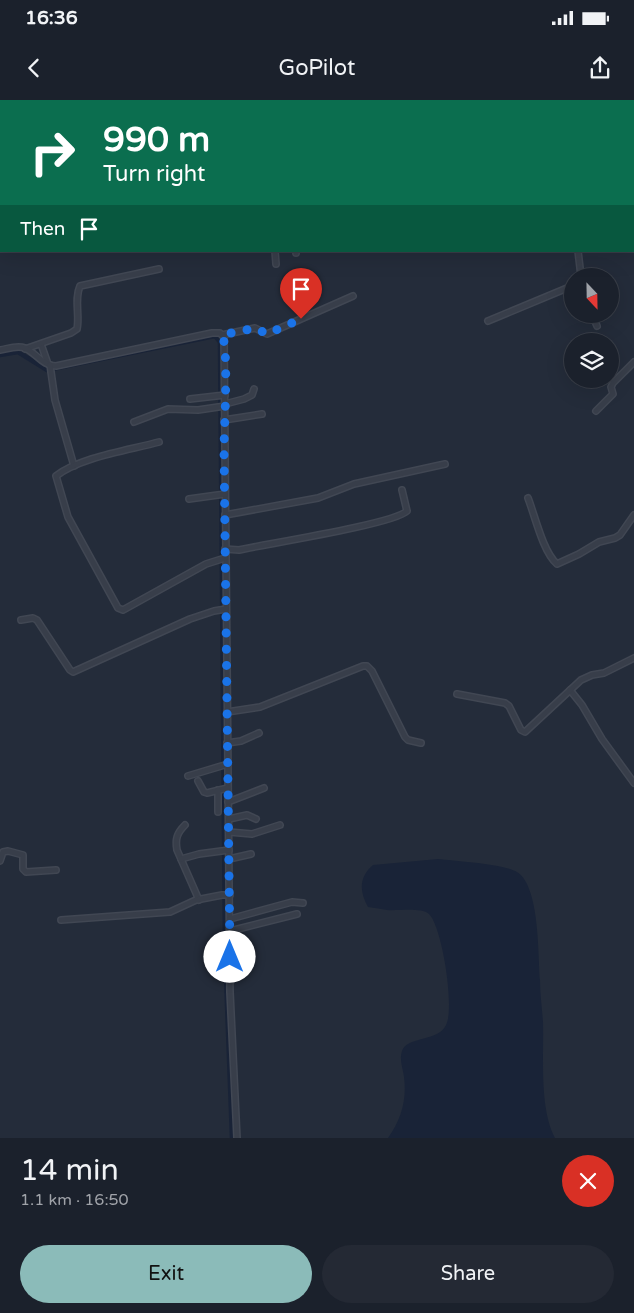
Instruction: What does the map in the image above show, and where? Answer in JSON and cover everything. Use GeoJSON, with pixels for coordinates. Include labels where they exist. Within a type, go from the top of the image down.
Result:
{"type":"FeatureCollection","features":[{"type":"Feature","properties":{"kind":"street"},"geometry":{"type":"LineString","coordinates":[[275,252],[276,264]]}},
{"type":"Feature","properties":{"kind":"street"},"geometry":{"type":"LineString","coordinates":[[578,252],[580,268]]}},
{"type":"Feature","properties":{"kind":"street"},"geometry":{"type":"LineString","coordinates":[[0,350],[18,347],[25,348],[40,344],[72,333],[77,329],[79,319],[78,292],[80,286],[159,269]]}},
{"type":"Feature","properties":{"kind":"street"},"geometry":{"type":"LineString","coordinates":[[488,321],[564,289]]}},
{"type":"Feature","properties":{"kind":"street"},"geometry":{"type":"LineString","coordinates":[[50,368],[212,333],[222,335],[255,328],[267,334],[352,296]]}},
{"type":"Feature","properties":{"kind":"street"},"geometry":{"type":"LineString","coordinates":[[222,335],[224,341],[225,395],[222,406],[224,420],[221,494],[225,515],[225,550],[222,558],[229,832],[225,850],[229,859],[226,894],[230,919],[230,992],[237,1138]]}},
{"type":"Feature","properties":{"kind":"street"},"geometry":{"type":"LineString","coordinates":[[40,344],[50,368],[55,400],[74,466]]}},
{"type":"Feature","properties":{"kind":"street"},"geometry":{"type":"LineString","coordinates":[[25,348],[50,368]]}},
{"type":"Feature","properties":{"kind":"street"},"geometry":{"type":"LineString","coordinates":[[596,411],[613,394],[611,390],[613,383],[634,362]]}},
{"type":"Feature","properties":{"kind":"street"},"geometry":{"type":"LineString","coordinates":[[134,422],[175,408],[198,410],[222,406],[248,398],[252,395],[254,389]]}},
{"type":"Feature","properties":{"kind":"street"},"geometry":{"type":"LineString","coordinates":[[190,399],[225,395]]}},
{"type":"Feature","properties":{"kind":"street"},"geometry":{"type":"LineString","coordinates":[[224,420],[262,414]]}},
{"type":"Feature","properties":{"kind":"street"},"geometry":{"type":"LineString","coordinates":[[159,442],[99,457],[74,466],[56,476],[62,501],[75,532],[119,610],[123,610],[222,558]]}},
{"type":"Feature","properties":{"kind":"street"},"geometry":{"type":"LineString","coordinates":[[225,515],[318,498],[354,484],[445,464]]}},
{"type":"Feature","properties":{"kind":"street"},"geometry":{"type":"LineString","coordinates":[[225,550],[239,550],[364,525],[399,516],[407,511],[402,490]]}},
{"type":"Feature","properties":{"kind":"street"},"geometry":{"type":"LineString","coordinates":[[189,499],[221,494]]}},
{"type":"Feature","properties":{"kind":"street"},"geometry":{"type":"LineString","coordinates":[[528,498],[548,550],[557,564],[599,542],[620,535],[634,515]]}},
{"type":"Feature","properties":{"kind":"street"},"geometry":{"type":"LineString","coordinates":[[21,620],[33,618],[37,620],[73,672],[190,619],[223,610]]}},
{"type":"Feature","properties":{"kind":"street"},"geometry":{"type":"LineString","coordinates":[[457,694],[505,703],[521,730],[525,732],[586,677],[604,673],[634,658]]}},
{"type":"Feature","properties":{"kind":"street"},"geometry":{"type":"LineString","coordinates":[[227,712],[260,707],[367,666],[372,670],[405,737],[408,740],[421,743]]}},
{"type":"Feature","properties":{"kind":"street"},"geometry":{"type":"LineString","coordinates":[[570,690],[634,783]]}},
{"type":"Feature","properties":{"kind":"street"},"geometry":{"type":"LineString","coordinates":[[227,742],[241,741],[259,733]]}},
{"type":"Feature","properties":{"kind":"street"},"geometry":{"type":"LineString","coordinates":[[188,776],[228,764]]}},
{"type":"Feature","properties":{"kind":"street"},"geometry":{"type":"LineString","coordinates":[[198,781],[204,792],[228,788]]}},
{"type":"Feature","properties":{"kind":"street"},"geometry":{"type":"LineString","coordinates":[[228,802],[264,788]]}},
{"type":"Feature","properties":{"kind":"street"},"geometry":{"type":"LineString","coordinates":[[218,790],[218,812]]}},
{"type":"Feature","properties":{"kind":"street"},"geometry":{"type":"LineString","coordinates":[[228,820],[247,815],[256,819]]}},
{"type":"Feature","properties":{"kind":"street"},"geometry":{"type":"LineString","coordinates":[[185,825],[176,837],[177,850],[199,900]]}},
{"type":"Feature","properties":{"kind":"street"},"geometry":{"type":"LineString","coordinates":[[229,832],[252,834],[280,825]]}},
{"type":"Feature","properties":{"kind":"street"},"geometry":{"type":"LineString","coordinates":[[181,858],[225,850]]}},
{"type":"Feature","properties":{"kind":"street"},"geometry":{"type":"LineString","coordinates":[[0,861],[3,852],[8,851],[23,855],[23,869],[26,872],[56,870]]}},
{"type":"Feature","properties":{"kind":"street"},"geometry":{"type":"LineString","coordinates":[[229,859],[251,854]]}},
{"type":"Feature","properties":{"kind":"street"},"geometry":{"type":"LineString","coordinates":[[61,920],[170,912],[199,900],[226,894]]}},
{"type":"Feature","properties":{"kind":"street"},"geometry":{"type":"LineString","coordinates":[[230,919],[292,902],[303,903]]}},
{"type":"Feature","properties":{"kind":"street"},"geometry":{"type":"LineString","coordinates":[[230,931],[297,914]]}},
{"type":"Feature","properties":{"kind":"water"},"geometry":{"type":"Polygon","coordinates":[[[438,859],[479,863],[511,869],[525,880],[530,891],[538,939],[543,1022],[544,1097],[550,1126],[555,1138],[388,1138],[400,1117],[404,1102],[405,1085],[401,1061],[402,1051],[410,1043],[436,1034],[446,1025],[449,1002],[448,986],[438,934],[429,914],[415,910],[387,910],[368,907],[363,895],[362,884],[365,874],[373,865],[438,859]]]}},
{"type":"Feature","properties":{"kind":"waterway"},"geometry":{"type":"LineString","coordinates":[[0,355],[18,352],[47,370],[215,336],[220,342],[225,950],[232,1138]]}},
{"type":"Feature","properties":{"kind":"route"},"geometry":{"type":"LineString","coordinates":[[230,957],[224,450],[225,370],[224,337],[222,335],[255,328],[267,334],[301,319]]}}]}
